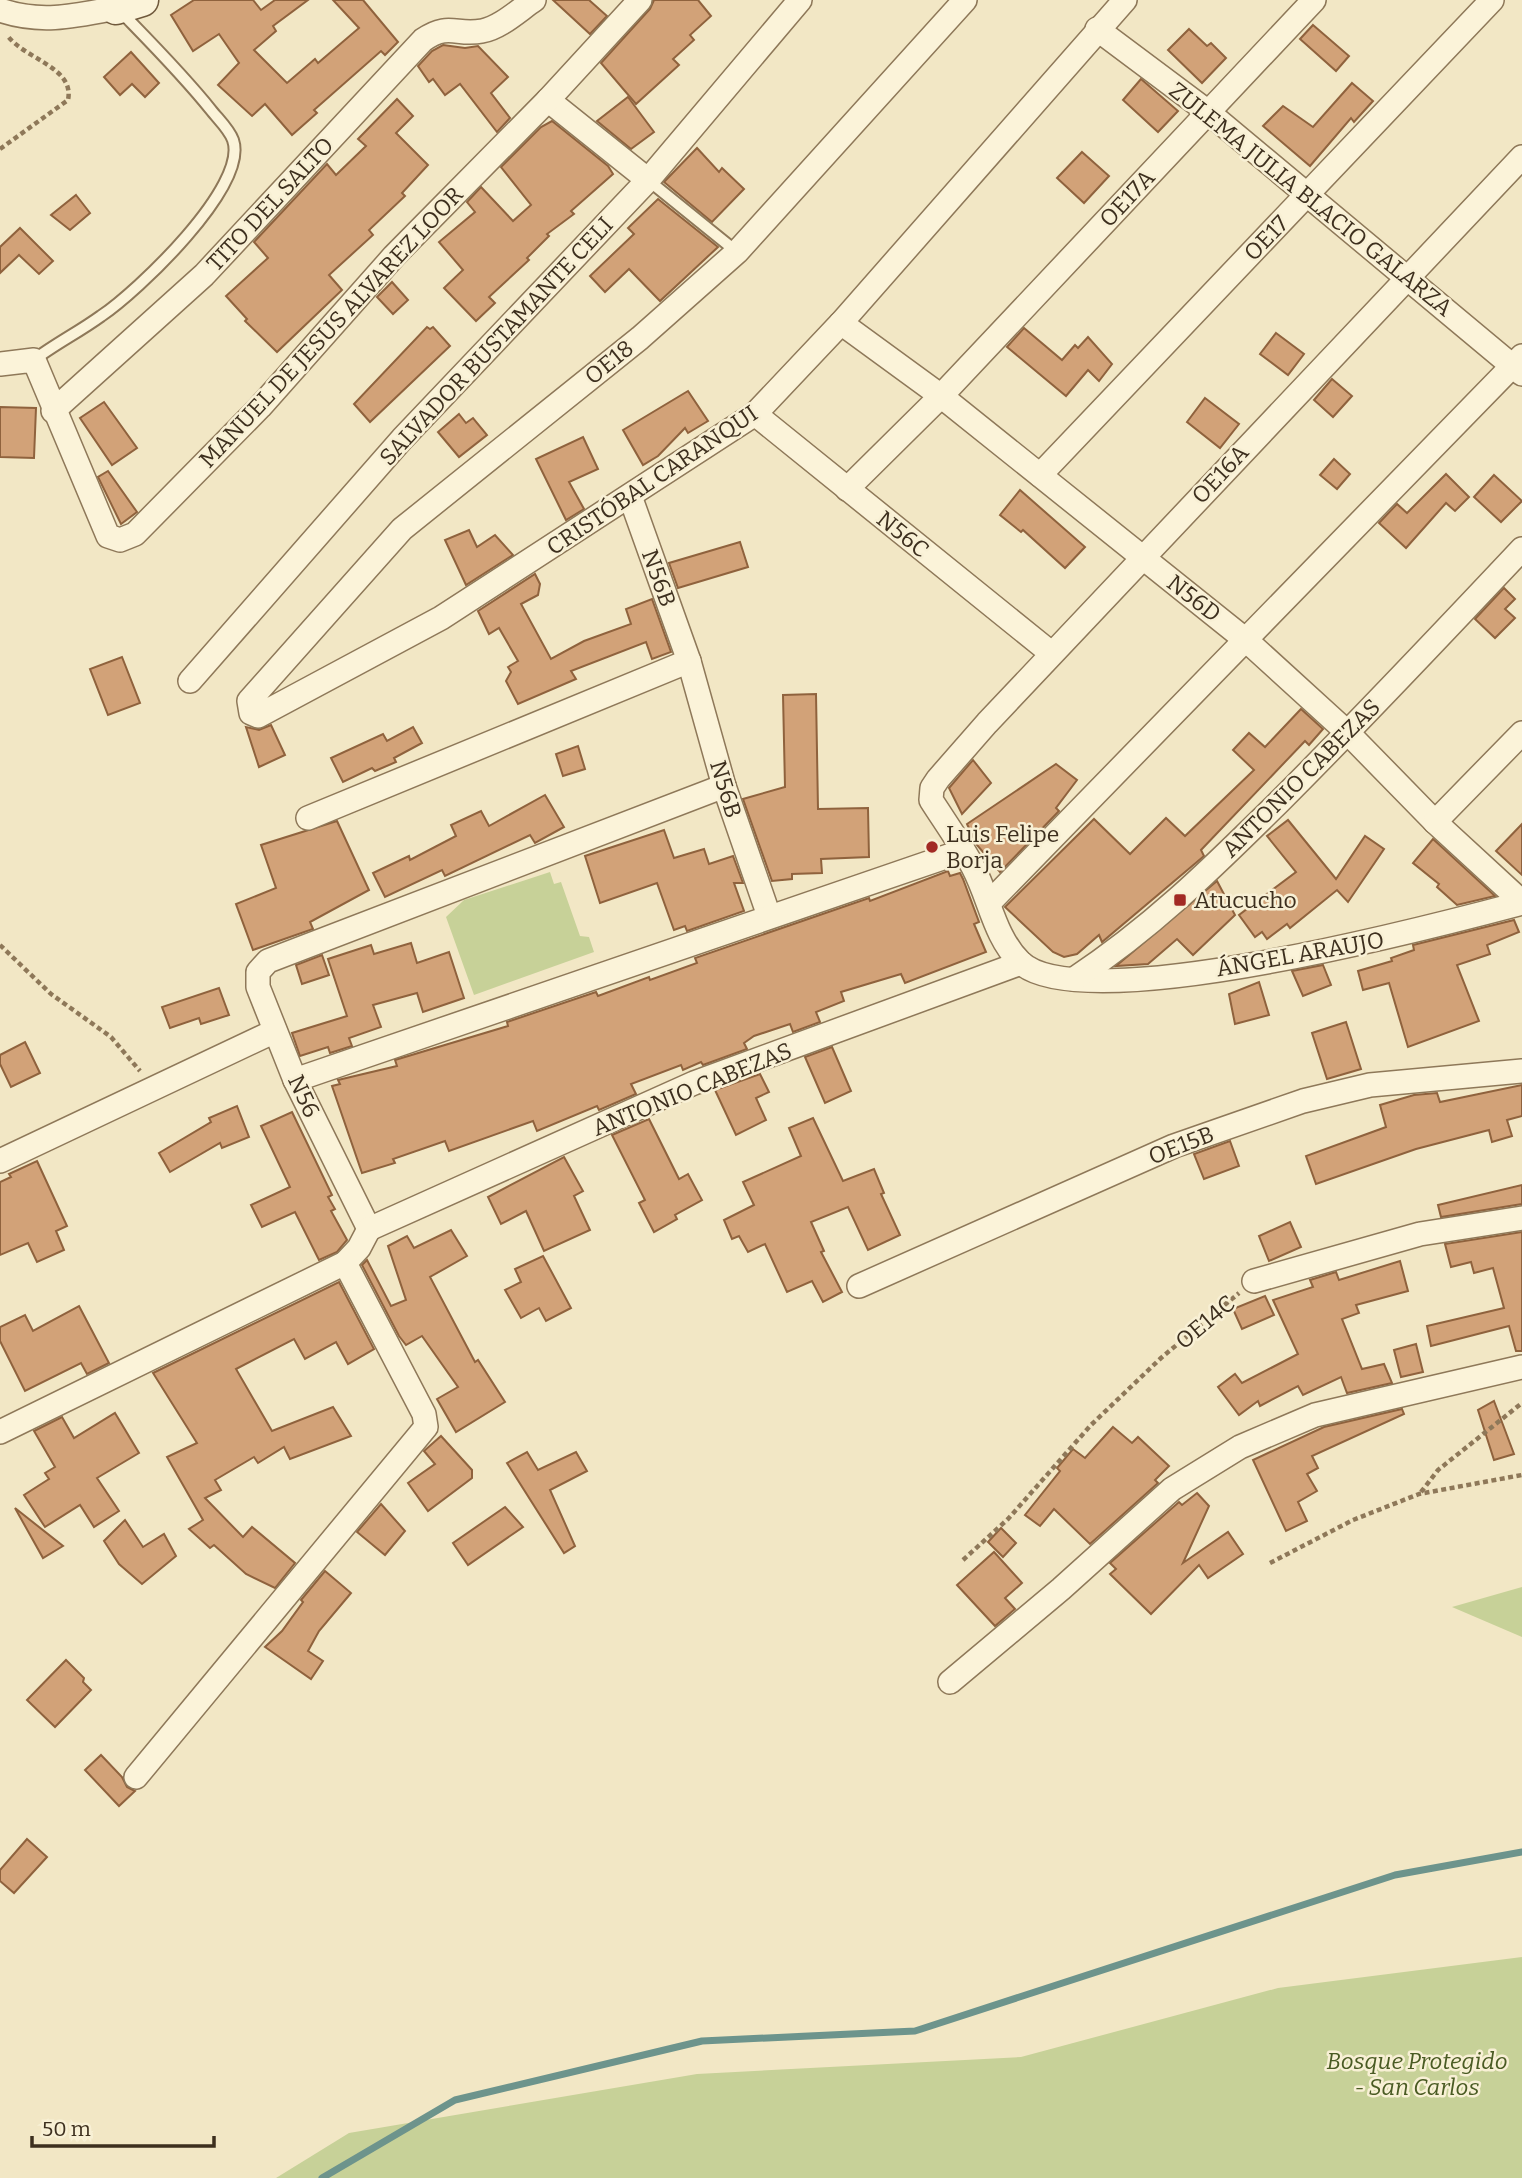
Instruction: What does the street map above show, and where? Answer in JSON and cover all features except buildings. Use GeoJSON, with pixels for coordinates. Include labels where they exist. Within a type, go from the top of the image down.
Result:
{"type":"FeatureCollection","features":[{"type":"Feature","properties":{"kind":"street","name":"TITO DEL SALTO"},"geometry":{"type":"LineString","coordinates":[[53,411],[204,275],[423,40],[447,28],[473,32],[495,27],[534,0]]}},
{"type":"Feature","properties":{"kind":"street","name":"MANUEL DE JESUS ALVAREZ LOOR"},"geometry":{"type":"LineString","coordinates":[[53,411],[108,536],[120,540],[135,534],[260,407],[436,210],[548,100],[640,0]]}},
{"type":"Feature","properties":{"kind":"street","name":"SALVADOR BUSTAMANTE CELI"},"geometry":{"type":"LineString","coordinates":[[190,681],[402,439],[648,180],[800,0]]}},
{"type":"Feature","properties":{"kind":"street","name":"OE18"},"geometry":{"type":"LineString","coordinates":[[251,713],[249,701],[402,529],[640,338],[737,252],[965,0]]}},
{"type":"Feature","properties":{"kind":"street","name":"CRISTÓBAL CARANQUI"},"geometry":{"type":"LineString","coordinates":[[251,713],[258,716],[441,618],[755,414],[841,323],[1125,0]]}},
{"type":"Feature","properties":{"kind":"street","name":"OE17A"},"geometry":{"type":"LineString","coordinates":[[847,489],[940,396],[1314,0]]}},
{"type":"Feature","properties":{"kind":"street","name":"OE17"},"geometry":{"type":"LineString","coordinates":[[1040,475],[1492,0]]}},
{"type":"Feature","properties":{"kind":"street"},"geometry":{"type":"LineString","coordinates":[[1,19],[58,19],[126,3]]}},
{"type":"Feature","properties":{"kind":"street","name":"ZULEMA JULIA BLACIO GALARZA"},"geometry":{"type":"LineString","coordinates":[[1097,29],[1208,112],[1519,365]]}},
{"type":"Feature","properties":{"kind":"street"},"geometry":{"type":"LineString","coordinates":[[548,100],[648,180]]}},
{"type":"Feature","properties":{"kind":"street","name":"OE16A"},"geometry":{"type":"LineString","coordinates":[[963,851],[931,800],[932,788],[938,779],[1051,653],[1407,275],[1522,157]]}},
{"type":"Feature","properties":{"kind":"street","name":"N56D"},"geometry":{"type":"LineString","coordinates":[[841,323],[940,396],[1247,641],[1348,733],[1435,822],[1522,902]]}},
{"type":"Feature","properties":{"kind":"street"},"geometry":{"type":"LineString","coordinates":[[0,364],[34,360],[53,411]]}},
{"type":"Feature","properties":{"kind":"street"},"geometry":{"type":"LineString","coordinates":[[989,903],[1519,365]]}},
{"type":"Feature","properties":{"kind":"street","name":"N56C"},"geometry":{"type":"LineString","coordinates":[[755,414],[1051,653]]}},
{"type":"Feature","properties":{"kind":"street","name":"N56B"},"geometry":{"type":"LineString","coordinates":[[630,496],[689,661],[724,786],[769,916]]}},
{"type":"Feature","properties":{"kind":"street","name":"ANTONIO CABEZAS"},"geometry":{"type":"LineString","coordinates":[[1074,979],[1129,943],[1180,900],[1348,733],[1522,549]]}},
{"type":"Feature","properties":{"kind":"street"},"geometry":{"type":"LineString","coordinates":[[309,818],[689,661]]}},
{"type":"Feature","properties":{"kind":"street"},"geometry":{"type":"LineString","coordinates":[[1435,822],[1522,733]]}},
{"type":"Feature","properties":{"kind":"street","name":"N56"},"geometry":{"type":"LineString","coordinates":[[369,1229],[295,1080],[258,987],[258,972],[268,961],[724,786]]}},
{"type":"Feature","properties":{"kind":"street"},"geometry":{"type":"LineString","coordinates":[[295,1080],[963,851],[989,903],[1000,936],[1021,963],[1040,974],[1074,979]]}},
{"type":"Feature","properties":{"kind":"street","name":"ÁNGEL ARAUJO"},"geometry":{"type":"LineString","coordinates":[[1074,979],[1132,981],[1213,970],[1386,939],[1522,902]]}},
{"type":"Feature","properties":{"kind":"street","name":"ANTONIO CABEZAS"},"geometry":{"type":"LineString","coordinates":[[369,1229],[694,1083],[1021,963]]}},
{"type":"Feature","properties":{"kind":"street"},"geometry":{"type":"LineString","coordinates":[[0,1161],[275,1031]]}},
{"type":"Feature","properties":{"kind":"street","name":"OE15B"},"geometry":{"type":"LineString","coordinates":[[859,1286],[1174,1146],[1303,1101],[1370,1084],[1522,1071]]}},
{"type":"Feature","properties":{"kind":"street","name":"OE14C"},"geometry":{"type":"LineString","coordinates":[[1254,1281],[1420,1234],[1522,1218]]}},
{"type":"Feature","properties":{"kind":"street"},"geometry":{"type":"LineString","coordinates":[[0,1432],[345,1263],[359,1248],[369,1229]]}},
{"type":"Feature","properties":{"kind":"street"},"geometry":{"type":"LineString","coordinates":[[136,1777],[426,1427],[424,1414],[345,1263]]}},
{"type":"Feature","properties":{"kind":"street"},"geometry":{"type":"LineString","coordinates":[[950,1682],[1061,1589],[1172,1489],[1240,1447],[1315,1415],[1522,1367]]}},
{"type":"Feature","properties":{"kind":"lane"},"geometry":{"type":"LineString","coordinates":[[34,360],[103,315],[209,211],[231,172],[236,152],[232,137],[126,3]]}},
{"type":"Feature","properties":{"kind":"lane"},"geometry":{"type":"LineString","coordinates":[[648,180],[737,252]]}},
{"type":"Feature","properties":{"kind":"path"},"geometry":{"type":"LineString","coordinates":[[0,149],[68,100],[71,89],[66,78],[29,56],[12,42],[1,19]]}},
{"type":"Feature","properties":{"kind":"path"},"geometry":{"type":"LineString","coordinates":[[0,945],[51,994],[111,1037],[155,1087]]}},
{"type":"Feature","properties":{"kind":"path","name":"OE14C"},"geometry":{"type":"LineString","coordinates":[[963,1560],[1008,1520],[1091,1425],[1161,1358],[1254,1281]]}},
{"type":"Feature","properties":{"kind":"path"},"geometry":{"type":"LineString","coordinates":[[1419,1494],[1438,1470],[1522,1403]]}},
{"type":"Feature","properties":{"kind":"path"},"geometry":{"type":"LineString","coordinates":[[1270,1563],[1353,1520],[1419,1494],[1522,1475]]}},
{"type":"Feature","properties":{"kind":"green space"},"geometry":{"type":"Polygon","coordinates":[[[550,872],[554,884],[561,882],[580,936],[589,937],[594,952],[474,995],[446,917],[464,900],[550,872]]]}},
{"type":"Feature","properties":{"kind":"green space"},"geometry":{"type":"Polygon","coordinates":[[[1522,1587],[1522,1637],[1452,1607],[1522,1587]]]}},
{"type":"Feature","properties":{"kind":"green space","name":"Bosque Protegido - San Carlos"},"geometry":{"type":"Polygon","coordinates":[[[1522,1957],[1522,2178],[276,2178],[349,2133],[697,2074],[1021,2057],[1278,1988],[1522,1957]]]}},
{"type":"Feature","properties":{"kind":"waterway"},"geometry":{"type":"LineString","coordinates":[[322,2178],[455,2100],[702,2041],[915,2031],[1395,1875],[1522,1852]]}},
{"type":"Feature","properties":{"kind":"place","name":"Luis Felipe Borja"},"geometry":{"type":"Point","coordinates":[932,847]}},
{"type":"Feature","properties":{"kind":"place","name":"Atucucho"},"geometry":{"type":"Point","coordinates":[1180,900]}}]}
